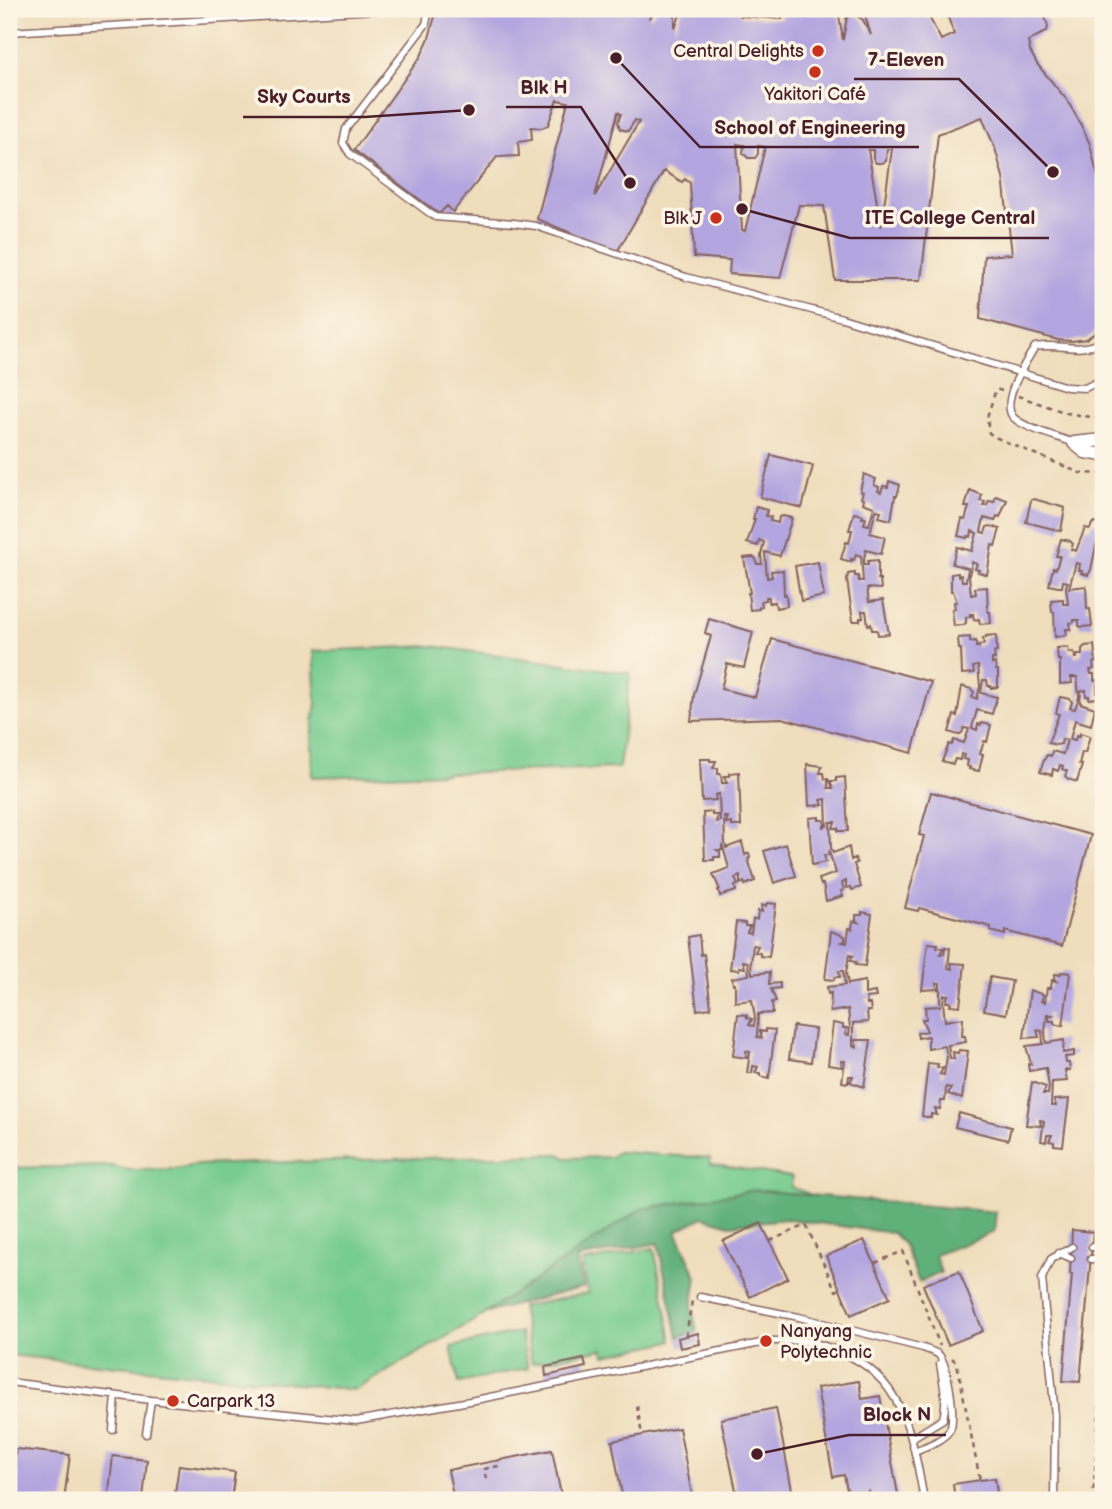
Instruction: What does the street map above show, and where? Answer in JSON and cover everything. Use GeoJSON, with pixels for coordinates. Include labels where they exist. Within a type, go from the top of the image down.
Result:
{"type":"FeatureCollection","features":[{"type":"Feature","properties":{"kind":"street"},"geometry":{"type":"LineString","coordinates":[[1074,443],[1103,440]]}},
{"type":"Feature","properties":{"kind":"street"},"geometry":{"type":"LineString","coordinates":[[1074,443],[1085,452],[1103,456]]}},
{"type":"Feature","properties":{"kind":"lane"},"geometry":{"type":"LineString","coordinates":[[9,32],[391,9]]}},
{"type":"Feature","properties":{"kind":"lane"},"geometry":{"type":"LineString","coordinates":[[429,9],[426,24],[346,129],[343,143],[350,154],[435,218],[536,226],[686,277],[842,318],[1067,387],[1085,388],[1103,379]]}},
{"type":"Feature","properties":{"kind":"lane"},"geometry":{"type":"LineString","coordinates":[[1074,443],[1020,422],[1012,416],[1009,407],[1012,394],[1018,373],[1035,347],[1049,345],[1070,349],[1088,348],[1103,341]]}},
{"type":"Feature","properties":{"kind":"lane"},"geometry":{"type":"LineString","coordinates":[[1054,1500],[1055,1416],[1042,1278],[1051,1259],[1072,1247]]}},
{"type":"Feature","properties":{"kind":"lane"},"geometry":{"type":"LineString","coordinates":[[1093,1247],[1103,1248]]}},
{"type":"Feature","properties":{"kind":"lane"},"geometry":{"type":"LineString","coordinates":[[1059,1253],[1071,1258]]}},
{"type":"Feature","properties":{"kind":"lane"},"geometry":{"type":"LineString","coordinates":[[1092,1259],[1103,1259]]}},
{"type":"Feature","properties":{"kind":"lane"},"geometry":{"type":"LineString","coordinates":[[700,1297],[799,1317],[940,1352]]}},
{"type":"Feature","properties":{"kind":"lane"},"geometry":{"type":"LineString","coordinates":[[9,1382],[356,1421],[771,1341],[803,1341],[826,1346],[856,1358],[880,1377],[898,1402],[912,1438],[924,1500]]}},
{"type":"Feature","properties":{"kind":"lane"},"geometry":{"type":"LineString","coordinates":[[912,1438],[943,1419],[946,1410],[940,1352]]}},
{"type":"Feature","properties":{"kind":"lane"},"geometry":{"type":"LineString","coordinates":[[915,1451],[939,1440],[950,1431],[953,1421],[947,1372],[940,1352]]}},
{"type":"Feature","properties":{"kind":"lane"},"geometry":{"type":"LineString","coordinates":[[113,1430],[116,1396]]}},
{"type":"Feature","properties":{"kind":"lane"},"geometry":{"type":"LineString","coordinates":[[146,1434],[151,1400]]}},
{"type":"Feature","properties":{"kind":"path"},"geometry":{"type":"LineString","coordinates":[[1103,419],[1067,413],[996,389],[987,416],[989,433],[996,438],[1080,473],[1103,474]]}},
{"type":"Feature","properties":{"kind":"path"},"geometry":{"type":"LineString","coordinates":[[769,1241],[806,1224],[836,1291],[839,1289]]}},
{"type":"Feature","properties":{"kind":"path"},"geometry":{"type":"LineString","coordinates":[[875,1263],[903,1251],[930,1318],[940,1352]]}},
{"type":"Feature","properties":{"kind":"path"},"geometry":{"type":"LineString","coordinates":[[686,1336],[693,1296],[700,1297]]}},
{"type":"Feature","properties":{"kind":"path"},"geometry":{"type":"LineString","coordinates":[[930,1318],[936,1315]]}},
{"type":"Feature","properties":{"kind":"path"},"geometry":{"type":"LineString","coordinates":[[1093,1500],[1103,1352]]}},
{"type":"Feature","properties":{"kind":"path"},"geometry":{"type":"LineString","coordinates":[[948,1355],[957,1363],[980,1480]]}},
{"type":"Feature","properties":{"kind":"path"},"geometry":{"type":"LineString","coordinates":[[637,1406],[642,1435]]}},
{"type":"Feature","properties":{"kind":"path"},"geometry":{"type":"LineString","coordinates":[[486,1479],[484,1469],[499,1466],[498,1461]]}},
{"type":"Feature","properties":{"kind":"green space"},"geometry":{"type":"Polygon","coordinates":[[[432,646],[630,673],[619,768],[312,777],[311,737],[316,704],[313,651],[432,646]]]}},
{"type":"Feature","properties":{"kind":"green space"},"geometry":{"type":"Polygon","coordinates":[[[617,1152],[710,1158],[711,1164],[792,1177],[791,1187],[841,1206],[673,1204],[355,1390],[9,1355],[9,1168],[112,1166],[128,1170],[175,1169],[196,1165],[559,1154],[566,1158],[611,1157],[617,1152]]]}},
{"type":"Feature","properties":{"kind":"green space"},"geometry":{"type":"Polygon","coordinates":[[[754,1190],[996,1212],[994,1232],[935,1255],[941,1273],[919,1282],[904,1245],[893,1233],[786,1219],[730,1225],[703,1217],[676,1231],[697,1277],[692,1309],[697,1332],[678,1337],[658,1243],[577,1258],[584,1287],[485,1313],[641,1209],[754,1190]]]}},
{"type":"Feature","properties":{"kind":"green space"},"geometry":{"type":"Polygon","coordinates":[[[654,1248],[672,1341],[605,1355],[603,1349],[532,1363],[521,1307],[588,1293],[582,1262],[654,1248]]]}},
{"type":"Feature","properties":{"kind":"green space"},"geometry":{"type":"Polygon","coordinates":[[[520,1332],[528,1368],[459,1383],[451,1347],[520,1332]]]}},
{"type":"Feature","properties":{"kind":"building"},"geometry":{"type":"Polygon","coordinates":[[[437,9],[652,9],[649,19],[657,9],[675,9],[675,29],[682,9],[742,9],[741,16],[782,19],[781,9],[838,9],[843,40],[847,17],[854,14],[863,20],[871,35],[863,9],[925,9],[941,40],[954,34],[945,9],[1042,9],[1047,31],[1028,41],[1030,51],[1037,64],[1067,100],[1079,121],[1090,144],[1103,199],[1103,327],[1086,339],[1072,341],[1058,340],[980,319],[984,256],[1012,254],[1003,177],[982,117],[938,134],[921,280],[835,280],[824,206],[799,205],[780,278],[729,274],[730,260],[694,257],[690,183],[685,179],[682,182],[664,171],[617,252],[537,219],[568,102],[557,100],[548,125],[542,128],[531,127],[532,140],[518,142],[519,156],[497,157],[453,212],[447,206],[439,214],[354,150],[421,56],[437,9]],[[618,112],[595,196],[639,122],[635,120],[628,131],[620,129],[618,122],[621,114],[618,112]],[[737,144],[742,230],[745,231],[765,147],[758,146],[755,158],[748,158],[743,153],[744,145],[737,144]],[[887,149],[886,161],[876,163],[873,150],[868,150],[881,227],[892,149],[887,149]]]}},
{"type":"Feature","properties":{"kind":"building"},"geometry":{"type":"Polygon","coordinates":[[[771,455],[813,466],[802,508],[760,497],[771,455]]]}},
{"type":"Feature","properties":{"kind":"building"},"geometry":{"type":"Polygon","coordinates":[[[864,474],[876,479],[874,485],[879,487],[878,491],[881,492],[883,486],[888,487],[889,481],[900,485],[895,496],[891,520],[879,517],[881,511],[876,510],[870,533],[885,537],[881,554],[866,550],[864,558],[864,564],[878,560],[881,589],[867,588],[869,602],[883,600],[889,634],[878,635],[877,630],[872,630],[871,624],[868,625],[866,611],[862,611],[863,618],[860,618],[860,621],[853,621],[847,580],[848,574],[855,573],[859,581],[863,581],[861,556],[856,554],[851,562],[841,559],[846,542],[849,543],[852,530],[849,530],[854,513],[863,515],[862,518],[866,518],[864,524],[869,525],[874,507],[863,503],[864,499],[861,498],[864,474]]]}},
{"type":"Feature","properties":{"kind":"building"},"geometry":{"type":"Polygon","coordinates":[[[970,490],[982,495],[980,501],[985,502],[984,506],[987,506],[989,501],[994,502],[996,496],[1007,500],[1000,517],[997,516],[995,521],[984,518],[981,532],[985,533],[990,526],[1000,529],[995,546],[992,545],[987,575],[978,572],[979,570],[975,569],[977,564],[972,562],[969,575],[971,595],[976,594],[975,588],[987,587],[991,623],[980,624],[979,619],[974,620],[973,614],[970,614],[971,616],[966,617],[966,623],[954,626],[952,609],[955,609],[954,602],[957,602],[951,591],[951,574],[958,573],[962,581],[966,581],[968,568],[952,564],[957,547],[972,551],[977,533],[972,531],[971,537],[967,538],[958,536],[962,519],[965,520],[969,507],[965,507],[970,490]]]}},
{"type":"Feature","properties":{"kind":"building"},"geometry":{"type":"Polygon","coordinates":[[[1031,500],[1065,508],[1061,531],[1026,522],[1031,500]]]}},
{"type":"Feature","properties":{"kind":"building"},"geometry":{"type":"Polygon","coordinates":[[[756,507],[767,510],[766,516],[771,517],[770,521],[778,523],[779,517],[783,516],[792,518],[780,556],[765,552],[767,578],[772,577],[771,571],[783,570],[787,606],[776,608],[775,602],[769,603],[769,597],[766,597],[766,600],[761,601],[762,606],[759,609],[750,610],[744,558],[753,557],[757,564],[762,564],[764,542],[759,540],[758,546],[747,543],[756,507]]]}},
{"type":"Feature","properties":{"kind":"building"},"geometry":{"type":"Polygon","coordinates":[[[1095,522],[1103,525],[1103,529],[1100,542],[1097,541],[1091,570],[1088,575],[1081,573],[1080,564],[1076,563],[1069,588],[1086,586],[1087,609],[1090,609],[1092,626],[1079,626],[1079,620],[1074,620],[1070,623],[1071,629],[1066,629],[1067,635],[1055,637],[1051,600],[1063,599],[1063,604],[1068,604],[1068,582],[1063,581],[1062,587],[1049,585],[1053,568],[1056,569],[1060,556],[1056,556],[1061,539],[1070,541],[1073,544],[1071,549],[1076,551],[1085,528],[1090,529],[1095,522]]]}},
{"type":"Feature","properties":{"kind":"building"},"geometry":{"type":"Polygon","coordinates":[[[818,562],[824,596],[801,601],[795,566],[818,562]]]}},
{"type":"Feature","properties":{"kind":"building"},"geometry":{"type":"Polygon","coordinates":[[[709,619],[753,632],[744,668],[727,664],[721,689],[755,697],[772,639],[931,682],[912,753],[782,718],[691,721],[694,695],[711,636],[705,633],[709,619]]]}},
{"type":"Feature","properties":{"kind":"building"},"geometry":{"type":"Polygon","coordinates":[[[996,635],[997,652],[994,652],[995,659],[992,659],[992,664],[995,663],[998,670],[998,687],[991,688],[987,680],[983,680],[981,693],[997,697],[992,714],[977,710],[972,728],[977,730],[978,724],[982,723],[991,725],[987,742],[984,741],[980,754],[983,754],[979,771],[969,769],[968,760],[963,759],[964,755],[961,754],[960,760],[955,759],[953,764],[942,761],[949,744],[952,745],[954,740],[964,743],[969,729],[964,728],[958,735],[949,732],[954,715],[957,716],[962,686],[971,689],[974,692],[972,697],[977,699],[980,686],[978,666],[973,667],[974,673],[962,674],[958,638],[970,637],[970,642],[976,641],[976,647],[979,647],[984,644],[983,638],[996,635]]]}},
{"type":"Feature","properties":{"kind":"building"},"geometry":{"type":"Polygon","coordinates":[[[1094,645],[1096,662],[1093,663],[1094,669],[1090,670],[1091,674],[1094,674],[1094,681],[1097,680],[1097,698],[1089,699],[1086,690],[1081,691],[1080,703],[1095,708],[1091,725],[1075,720],[1070,739],[1075,740],[1080,733],[1090,736],[1085,753],[1082,752],[1079,764],[1082,765],[1077,782],[1065,776],[1067,771],[1060,765],[1058,771],[1053,769],[1052,775],[1040,772],[1044,760],[1047,755],[1051,756],[1052,751],[1063,754],[1067,740],[1062,739],[1061,744],[1057,745],[1048,743],[1059,714],[1056,713],[1060,697],[1070,699],[1070,708],[1075,709],[1079,697],[1077,677],[1071,677],[1072,683],[1060,684],[1057,648],[1068,647],[1069,653],[1074,652],[1077,658],[1077,655],[1082,655],[1085,646],[1094,645]]]}},
{"type":"Feature","properties":{"kind":"building"},"geometry":{"type":"Polygon","coordinates":[[[700,759],[716,761],[713,768],[718,768],[722,783],[727,783],[724,776],[739,772],[741,826],[726,823],[728,817],[724,817],[725,843],[726,848],[742,842],[745,855],[749,853],[748,859],[755,881],[745,885],[744,882],[740,884],[740,876],[735,878],[738,885],[735,886],[736,891],[720,896],[713,874],[729,868],[722,844],[722,850],[717,850],[720,857],[705,860],[703,813],[712,812],[712,815],[718,815],[716,822],[720,821],[719,794],[715,795],[716,800],[702,801],[700,759]]]}},
{"type":"Feature","properties":{"kind":"building"},"geometry":{"type":"Polygon","coordinates":[[[807,764],[822,766],[820,773],[824,773],[825,779],[828,779],[828,788],[833,788],[830,781],[845,777],[848,831],[838,831],[838,828],[833,828],[835,822],[830,822],[831,848],[833,853],[849,847],[851,860],[855,858],[857,863],[854,864],[861,887],[852,890],[851,887],[846,888],[846,881],[842,883],[843,896],[826,901],[823,884],[821,885],[819,879],[836,873],[829,852],[824,855],[826,862],[812,865],[809,818],[819,817],[819,820],[824,820],[825,825],[822,827],[827,826],[826,799],[821,800],[823,805],[809,806],[807,764]]]}},
{"type":"Feature","properties":{"kind":"building"},"geometry":{"type":"Polygon","coordinates":[[[931,792],[1091,835],[1062,946],[1005,931],[1005,935],[990,931],[991,927],[919,908],[918,911],[905,908],[924,836],[919,835],[931,792]]]}},
{"type":"Feature","properties":{"kind":"building"},"geometry":{"type":"Polygon","coordinates":[[[786,844],[796,876],[774,883],[764,851],[786,844]]]}},
{"type":"Feature","properties":{"kind":"building"},"geometry":{"type":"Polygon","coordinates":[[[767,903],[776,904],[769,957],[760,956],[760,953],[755,952],[758,946],[753,945],[751,963],[752,974],[770,972],[769,984],[780,983],[780,988],[771,989],[776,1001],[772,1002],[773,1013],[758,1014],[757,1037],[762,1038],[760,1031],[775,1030],[769,1078],[755,1073],[758,1067],[753,1066],[752,1073],[747,1073],[750,1052],[746,1051],[747,1058],[733,1056],[738,1014],[752,1019],[749,1025],[754,1026],[755,1018],[752,1000],[735,1002],[735,984],[732,978],[749,975],[748,962],[743,961],[745,968],[730,969],[736,922],[750,926],[747,932],[751,933],[753,919],[757,919],[758,911],[762,912],[761,905],[766,906],[767,903]]]}},
{"type":"Feature","properties":{"kind":"building"},"geometry":{"type":"Polygon","coordinates":[[[862,912],[872,914],[865,966],[855,965],[856,962],[850,961],[853,956],[849,955],[846,973],[848,984],[865,981],[865,994],[875,992],[876,997],[866,998],[871,1011],[867,1011],[868,1022],[853,1023],[853,1046],[857,1047],[855,1040],[871,1040],[864,1087],[850,1082],[853,1076],[849,1076],[848,1083],[842,1082],[845,1061],[841,1061],[842,1067],[828,1065],[833,1023],[847,1028],[845,1034],[849,1035],[850,1028],[848,1009],[830,1012],[831,993],[828,994],[827,987],[845,985],[843,971],[839,971],[840,977],[835,977],[834,980],[825,979],[831,931],[845,936],[845,941],[842,942],[847,943],[849,928],[852,929],[853,921],[858,922],[856,915],[862,915],[862,912]]]}},
{"type":"Feature","properties":{"kind":"building"},"geometry":{"type":"Polygon","coordinates":[[[699,935],[711,1008],[697,1010],[688,937],[699,935]]]}},
{"type":"Feature","properties":{"kind":"building"},"geometry":{"type":"Polygon","coordinates":[[[928,943],[938,944],[937,947],[943,948],[940,954],[944,954],[945,947],[950,948],[948,968],[952,969],[951,963],[965,964],[960,1006],[946,1002],[948,995],[944,995],[943,1002],[945,1021],[963,1018],[962,1036],[965,1036],[966,1042],[948,1045],[950,1058],[954,1059],[953,1052],[968,1051],[962,1099],[948,1094],[951,1088],[946,1087],[945,1101],[941,1101],[940,1109],[935,1108],[937,1115],[931,1114],[931,1118],[922,1116],[928,1063],[938,1064],[937,1067],[943,1068],[940,1074],[944,1075],[947,1057],[945,1046],[928,1049],[928,1036],[918,1038],[917,1033],[927,1031],[922,1019],[926,1019],[925,1007],[940,1006],[940,983],[936,983],[938,989],[922,990],[928,943]]]}},
{"type":"Feature","properties":{"kind":"building"},"geometry":{"type":"Polygon","coordinates":[[[1061,972],[1070,973],[1063,1026],[1049,1021],[1049,1016],[1052,1015],[1047,1014],[1045,1032],[1046,1043],[1064,1040],[1063,1053],[1074,1051],[1074,1056],[1065,1057],[1070,1070],[1065,1070],[1067,1081],[1052,1082],[1051,1106],[1056,1106],[1054,1100],[1069,1099],[1063,1146],[1049,1141],[1052,1135],[1047,1135],[1046,1142],[1041,1141],[1044,1121],[1040,1120],[1041,1126],[1026,1125],[1032,1082],[1046,1087],[1043,1094],[1048,1094],[1049,1087],[1046,1068],[1029,1071],[1028,1064],[1031,1064],[1026,1046],[1043,1044],[1042,1031],[1037,1030],[1039,1037],[1024,1038],[1030,990],[1044,995],[1041,1001],[1045,1002],[1047,988],[1051,988],[1052,980],[1056,981],[1055,974],[1060,975],[1061,972]]]}},
{"type":"Feature","properties":{"kind":"building"},"geometry":{"type":"Polygon","coordinates":[[[990,977],[1012,981],[1006,1014],[984,1010],[990,977]]]}},
{"type":"Feature","properties":{"kind":"building"},"geometry":{"type":"Polygon","coordinates":[[[793,1026],[815,1029],[811,1062],[789,1059],[793,1026]]]}},
{"type":"Feature","properties":{"kind":"building"},"geometry":{"type":"Polygon","coordinates":[[[959,1113],[1011,1127],[1008,1140],[955,1127],[959,1113]]]}},
{"type":"Feature","properties":{"kind":"building"},"geometry":{"type":"Polygon","coordinates":[[[761,1223],[788,1278],[750,1297],[723,1241],[761,1223]]]}},
{"type":"Feature","properties":{"kind":"building"},"geometry":{"type":"Polygon","coordinates":[[[1072,1230],[1093,1232],[1080,1382],[1063,1381],[1072,1274],[1072,1230]]]}},
{"type":"Feature","properties":{"kind":"building"},"geometry":{"type":"Polygon","coordinates":[[[864,1240],[890,1298],[851,1315],[826,1256],[864,1240]]]}},
{"type":"Feature","properties":{"kind":"building"},"geometry":{"type":"Polygon","coordinates":[[[959,1271],[983,1331],[948,1345],[923,1285],[959,1271]]]}},
{"type":"Feature","properties":{"kind":"building"},"geometry":{"type":"Polygon","coordinates":[[[698,1333],[700,1344],[680,1348],[678,1338],[698,1333]]]}},
{"type":"Feature","properties":{"kind":"building"},"geometry":{"type":"Polygon","coordinates":[[[584,1359],[586,1367],[546,1376],[545,1367],[584,1359]]]}},
{"type":"Feature","properties":{"kind":"building"},"geometry":{"type":"Polygon","coordinates":[[[859,1381],[862,1399],[880,1396],[899,1500],[849,1500],[844,1475],[833,1477],[817,1388],[859,1381]]]}},
{"type":"Feature","properties":{"kind":"building"},"geometry":{"type":"Polygon","coordinates":[[[776,1408],[794,1500],[738,1500],[721,1419],[776,1408]]]}},
{"type":"Feature","properties":{"kind":"building"},"geometry":{"type":"Polygon","coordinates":[[[679,1428],[693,1500],[623,1500],[612,1441],[679,1428]]]}},
{"type":"Feature","properties":{"kind":"building"},"geometry":{"type":"Polygon","coordinates":[[[16,1449],[70,1455],[64,1500],[9,1500],[16,1449]]]}},
{"type":"Feature","properties":{"kind":"building"},"geometry":{"type":"Polygon","coordinates":[[[552,1450],[562,1500],[454,1500],[448,1470],[552,1450]]]}},
{"type":"Feature","properties":{"kind":"building"},"geometry":{"type":"Polygon","coordinates":[[[113,1456],[147,1460],[143,1500],[108,1500],[113,1456]]]}},
{"type":"Feature","properties":{"kind":"building"},"geometry":{"type":"Polygon","coordinates":[[[179,1465],[235,1472],[231,1500],[174,1500],[179,1465]]]}},
{"type":"Feature","properties":{"kind":"building"},"geometry":{"type":"Polygon","coordinates":[[[995,1478],[998,1500],[955,1500],[953,1484],[995,1478]]]}},
{"type":"Feature","properties":{"kind":"place","name":"Central Delights"},"geometry":{"type":"Point","coordinates":[818,51]}},
{"type":"Feature","properties":{"kind":"place","name":"School of Engineering"},"geometry":{"type":"Point","coordinates":[616,58]}},
{"type":"Feature","properties":{"kind":"place","name":"Yakitori Café"},"geometry":{"type":"Point","coordinates":[815,72]}},
{"type":"Feature","properties":{"kind":"place","name":"Sky Courts"},"geometry":{"type":"Point","coordinates":[469,110]}},
{"type":"Feature","properties":{"kind":"place","name":"7-Eleven"},"geometry":{"type":"Point","coordinates":[1053,172]}},
{"type":"Feature","properties":{"kind":"place","name":"Blk H"},"geometry":{"type":"Point","coordinates":[630,183]}},
{"type":"Feature","properties":{"kind":"place","name":"ITE College Central"},"geometry":{"type":"Point","coordinates":[742,209]}},
{"type":"Feature","properties":{"kind":"place","name":"Blk J"},"geometry":{"type":"Point","coordinates":[716,218]}},
{"type":"Feature","properties":{"kind":"place","name":"Nanyang Polytechnic"},"geometry":{"type":"Point","coordinates":[766,1341]}},
{"type":"Feature","properties":{"kind":"place","name":"Carpark 13"},"geometry":{"type":"Point","coordinates":[173,1401]}},
{"type":"Feature","properties":{"kind":"place","name":"Block N"},"geometry":{"type":"Point","coordinates":[757,1454]}}]}
